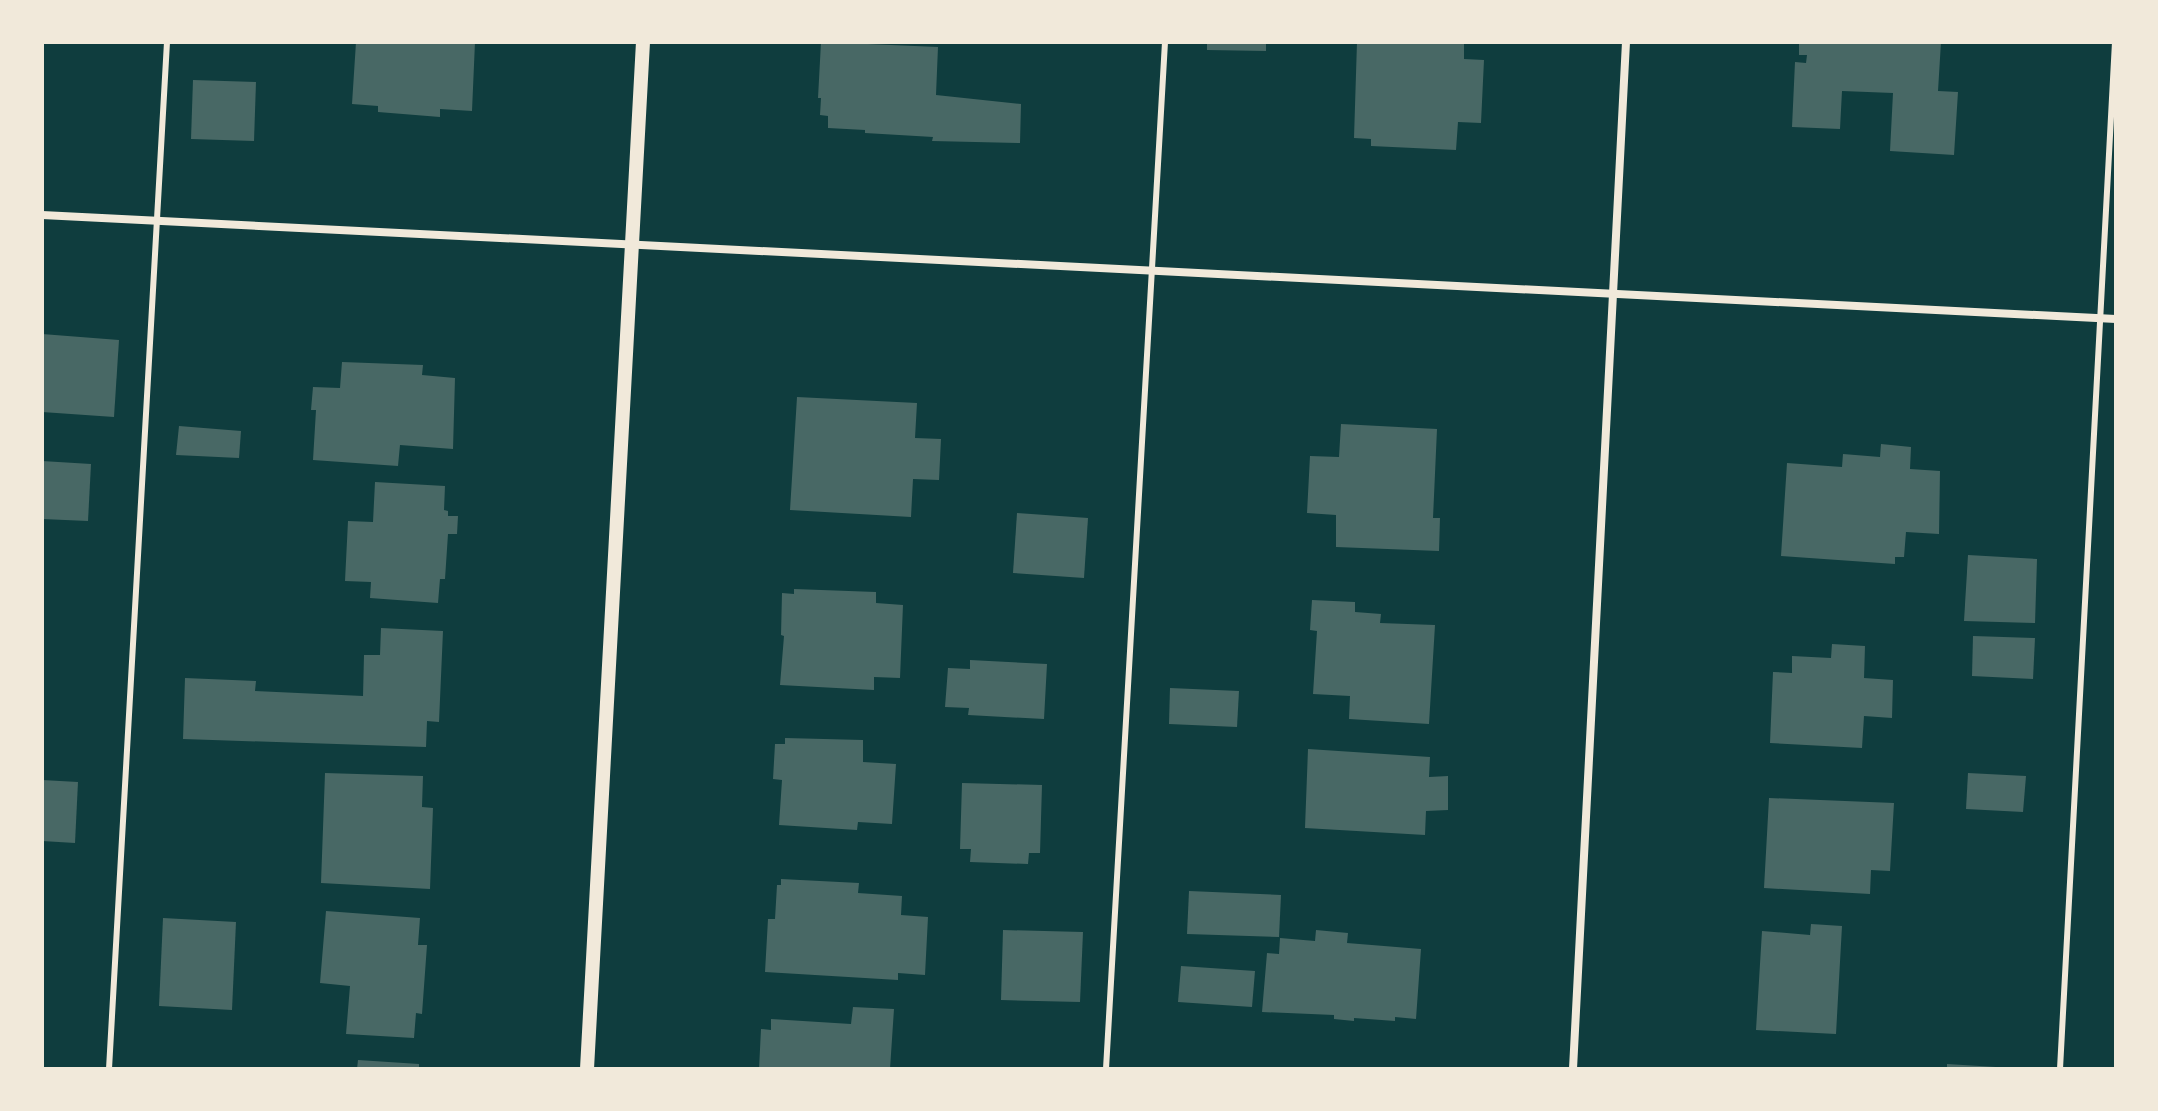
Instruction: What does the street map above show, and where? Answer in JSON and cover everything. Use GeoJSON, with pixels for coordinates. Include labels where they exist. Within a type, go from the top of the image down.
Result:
{"type":"FeatureCollection","features":[{"type":"Feature","properties":{"kind":"street"},"geometry":{"type":"LineString","coordinates":[[587,1069],[643,42]]}},
{"type":"Feature","properties":{"kind":"street"},"geometry":{"type":"LineString","coordinates":[[1573,1069],[1626,42]]}},
{"type":"Feature","properties":{"kind":"street"},"geometry":{"type":"LineString","coordinates":[[42,215],[2116,319]]}},
{"type":"Feature","properties":{"kind":"lane"},"geometry":{"type":"LineString","coordinates":[[109,1069],[167,42]]}},
{"type":"Feature","properties":{"kind":"lane"},"geometry":{"type":"LineString","coordinates":[[1106,1069],[1165,42]]}},
{"type":"Feature","properties":{"kind":"lane"},"geometry":{"type":"LineString","coordinates":[[2060,1069],[2115,42]]}},
{"type":"Feature","properties":{"kind":"building"},"geometry":{"type":"Polygon","coordinates":[[[356,42],[475,42],[472,111],[440,109],[440,117],[378,112],[378,106],[352,104],[356,42]]]}},
{"type":"Feature","properties":{"kind":"building"},"geometry":{"type":"Polygon","coordinates":[[[821,42],[938,47],[936,95],[1021,104],[1020,143],[932,141],[933,137],[828,128],[828,116],[820,115],[821,98],[818,98],[821,42]]]}},
{"type":"Feature","properties":{"kind":"building"},"geometry":{"type":"Polygon","coordinates":[[[1207,42],[1266,42],[1266,51],[1207,50],[1207,42]]]}},
{"type":"Feature","properties":{"kind":"building"},"geometry":{"type":"Polygon","coordinates":[[[1357,42],[1464,42],[1464,59],[1484,60],[1481,123],[1458,122],[1456,150],[1371,146],[1371,139],[1354,138],[1357,42]]]}},
{"type":"Feature","properties":{"kind":"building"},"geometry":{"type":"Polygon","coordinates":[[[1799,42],[1941,42],[1938,91],[1958,92],[1954,155],[1890,151],[1893,93],[1842,91],[1840,129],[1792,127],[1795,62],[1806,63],[1807,55],[1799,55],[1799,42]]]}},
{"type":"Feature","properties":{"kind":"building"},"geometry":{"type":"Polygon","coordinates":[[[193,80],[256,82],[254,141],[191,139],[193,80]]]}},
{"type":"Feature","properties":{"kind":"building"},"geometry":{"type":"Polygon","coordinates":[[[42,334],[119,340],[114,417],[42,412],[42,334]]]}},
{"type":"Feature","properties":{"kind":"building"},"geometry":{"type":"Polygon","coordinates":[[[342,362],[423,365],[422,375],[455,378],[453,449],[400,445],[398,466],[313,460],[316,410],[311,410],[313,387],[340,388],[342,362]]]}},
{"type":"Feature","properties":{"kind":"building"},"geometry":{"type":"Polygon","coordinates":[[[797,397],[917,403],[915,438],[941,439],[939,480],[913,479],[911,517],[790,510],[797,397]]]}},
{"type":"Feature","properties":{"kind":"building"},"geometry":{"type":"Polygon","coordinates":[[[1341,424],[1437,429],[1433,518],[1440,518],[1439,551],[1336,547],[1336,515],[1307,513],[1310,456],[1339,457],[1341,424]]]}},
{"type":"Feature","properties":{"kind":"building"},"geometry":{"type":"Polygon","coordinates":[[[179,426],[241,431],[239,458],[176,455],[179,426]]]}},
{"type":"Feature","properties":{"kind":"building"},"geometry":{"type":"Polygon","coordinates":[[[1881,444],[1911,447],[1910,469],[1940,471],[1939,534],[1906,532],[1904,557],[1895,557],[1895,564],[1781,556],[1787,463],[1842,467],[1843,454],[1880,457],[1881,444]]]}},
{"type":"Feature","properties":{"kind":"building"},"geometry":{"type":"Polygon","coordinates":[[[42,461],[91,464],[88,521],[42,519],[42,461]]]}},
{"type":"Feature","properties":{"kind":"building"},"geometry":{"type":"Polygon","coordinates":[[[375,482],[445,486],[444,510],[448,511],[448,516],[458,516],[457,534],[448,534],[445,579],[440,579],[438,603],[370,598],[371,582],[345,581],[348,521],[373,522],[375,482]]]}},
{"type":"Feature","properties":{"kind":"building"},"geometry":{"type":"Polygon","coordinates":[[[1017,513],[1088,518],[1084,578],[1013,573],[1017,513]]]}},
{"type":"Feature","properties":{"kind":"building"},"geometry":{"type":"Polygon","coordinates":[[[1968,555],[2037,559],[2035,623],[1964,621],[1968,555]]]}},
{"type":"Feature","properties":{"kind":"building"},"geometry":{"type":"Polygon","coordinates":[[[794,589],[876,592],[876,603],[903,605],[900,678],[874,677],[874,690],[780,685],[784,636],[781,635],[782,593],[794,594],[794,589]]]}},
{"type":"Feature","properties":{"kind":"building"},"geometry":{"type":"Polygon","coordinates":[[[1312,600],[1355,602],[1355,612],[1381,614],[1380,623],[1435,625],[1429,724],[1349,719],[1350,696],[1313,694],[1317,631],[1310,630],[1312,600]]]}},
{"type":"Feature","properties":{"kind":"building"},"geometry":{"type":"Polygon","coordinates":[[[381,628],[443,631],[439,722],[427,721],[426,747],[183,739],[185,678],[256,681],[255,691],[363,696],[364,655],[380,655],[381,628]]]}},
{"type":"Feature","properties":{"kind":"building"},"geometry":{"type":"Polygon","coordinates":[[[1973,636],[2035,638],[2033,679],[1972,676],[1973,636]]]}},
{"type":"Feature","properties":{"kind":"building"},"geometry":{"type":"Polygon","coordinates":[[[1832,644],[1865,646],[1864,678],[1893,680],[1892,718],[1864,716],[1862,748],[1770,743],[1773,672],[1792,673],[1792,656],[1831,658],[1832,644]]]}},
{"type":"Feature","properties":{"kind":"building"},"geometry":{"type":"Polygon","coordinates":[[[970,660],[1047,664],[1044,719],[968,715],[969,708],[945,707],[948,668],[970,669],[970,660]]]}},
{"type":"Feature","properties":{"kind":"building"},"geometry":{"type":"Polygon","coordinates":[[[1170,688],[1239,691],[1237,727],[1169,724],[1170,688]]]}},
{"type":"Feature","properties":{"kind":"building"},"geometry":{"type":"Polygon","coordinates":[[[785,738],[863,740],[863,762],[896,764],[892,824],[858,822],[857,830],[779,825],[782,780],[773,779],[775,744],[785,744],[785,738]]]}},
{"type":"Feature","properties":{"kind":"building"},"geometry":{"type":"Polygon","coordinates":[[[1308,749],[1430,757],[1429,777],[1448,776],[1448,810],[1426,811],[1425,835],[1305,828],[1308,749]]]}},
{"type":"Feature","properties":{"kind":"building"},"geometry":{"type":"Polygon","coordinates":[[[325,773],[423,776],[422,807],[433,808],[430,889],[321,883],[325,773]]]}},
{"type":"Feature","properties":{"kind":"building"},"geometry":{"type":"Polygon","coordinates":[[[1968,773],[2026,776],[2023,812],[1966,809],[1968,773]]]}},
{"type":"Feature","properties":{"kind":"building"},"geometry":{"type":"Polygon","coordinates":[[[42,780],[78,782],[75,843],[42,841],[42,780]]]}},
{"type":"Feature","properties":{"kind":"building"},"geometry":{"type":"Polygon","coordinates":[[[962,783],[1042,785],[1040,853],[1029,853],[1028,864],[970,862],[971,849],[960,849],[962,783]]]}},
{"type":"Feature","properties":{"kind":"building"},"geometry":{"type":"Polygon","coordinates":[[[1769,798],[1894,803],[1890,871],[1871,870],[1870,894],[1764,888],[1769,798]]]}},
{"type":"Feature","properties":{"kind":"building"},"geometry":{"type":"Polygon","coordinates":[[[781,879],[859,883],[858,893],[902,896],[901,915],[928,917],[925,975],[898,973],[898,980],[765,972],[768,919],[775,919],[777,885],[781,885],[781,879]]]}},
{"type":"Feature","properties":{"kind":"building"},"geometry":{"type":"Polygon","coordinates":[[[1189,891],[1281,895],[1279,937],[1187,934],[1189,891]]]}},
{"type":"Feature","properties":{"kind":"building"},"geometry":{"type":"Polygon","coordinates":[[[326,911],[420,918],[418,945],[427,945],[422,1014],[416,1013],[414,1038],[346,1034],[350,986],[320,983],[326,911]]]}},
{"type":"Feature","properties":{"kind":"building"},"geometry":{"type":"Polygon","coordinates":[[[163,918],[236,922],[232,1010],[159,1006],[163,918]]]}},
{"type":"Feature","properties":{"kind":"building"},"geometry":{"type":"Polygon","coordinates":[[[1811,924],[1842,926],[1836,1034],[1756,1030],[1762,931],[1810,935],[1811,924]]]}},
{"type":"Feature","properties":{"kind":"building"},"geometry":{"type":"Polygon","coordinates":[[[1003,930],[1083,932],[1080,1002],[1001,1000],[1003,930]]]}},
{"type":"Feature","properties":{"kind":"building"},"geometry":{"type":"Polygon","coordinates":[[[1316,930],[1348,933],[1347,943],[1421,949],[1416,1019],[1354,1018],[1354,1021],[1334,1019],[1334,1015],[1262,1012],[1267,953],[1279,954],[1280,938],[1315,941],[1316,930]]]}},
{"type":"Feature","properties":{"kind":"building"},"geometry":{"type":"Polygon","coordinates":[[[1181,966],[1255,971],[1252,1007],[1178,1002],[1181,966]]]}},
{"type":"Feature","properties":{"kind":"building"},"geometry":{"type":"Polygon","coordinates":[[[853,1007],[894,1009],[890,1069],[759,1069],[761,1029],[771,1030],[771,1019],[851,1024],[853,1007]]]}},
{"type":"Feature","properties":{"kind":"building"},"geometry":{"type":"Polygon","coordinates":[[[358,1060],[419,1064],[419,1069],[357,1069],[358,1060]]]}},
{"type":"Feature","properties":{"kind":"building"},"geometry":{"type":"Polygon","coordinates":[[[1947,1064],[1996,1067],[1996,1069],[1947,1069],[1947,1064]]]}}]}
